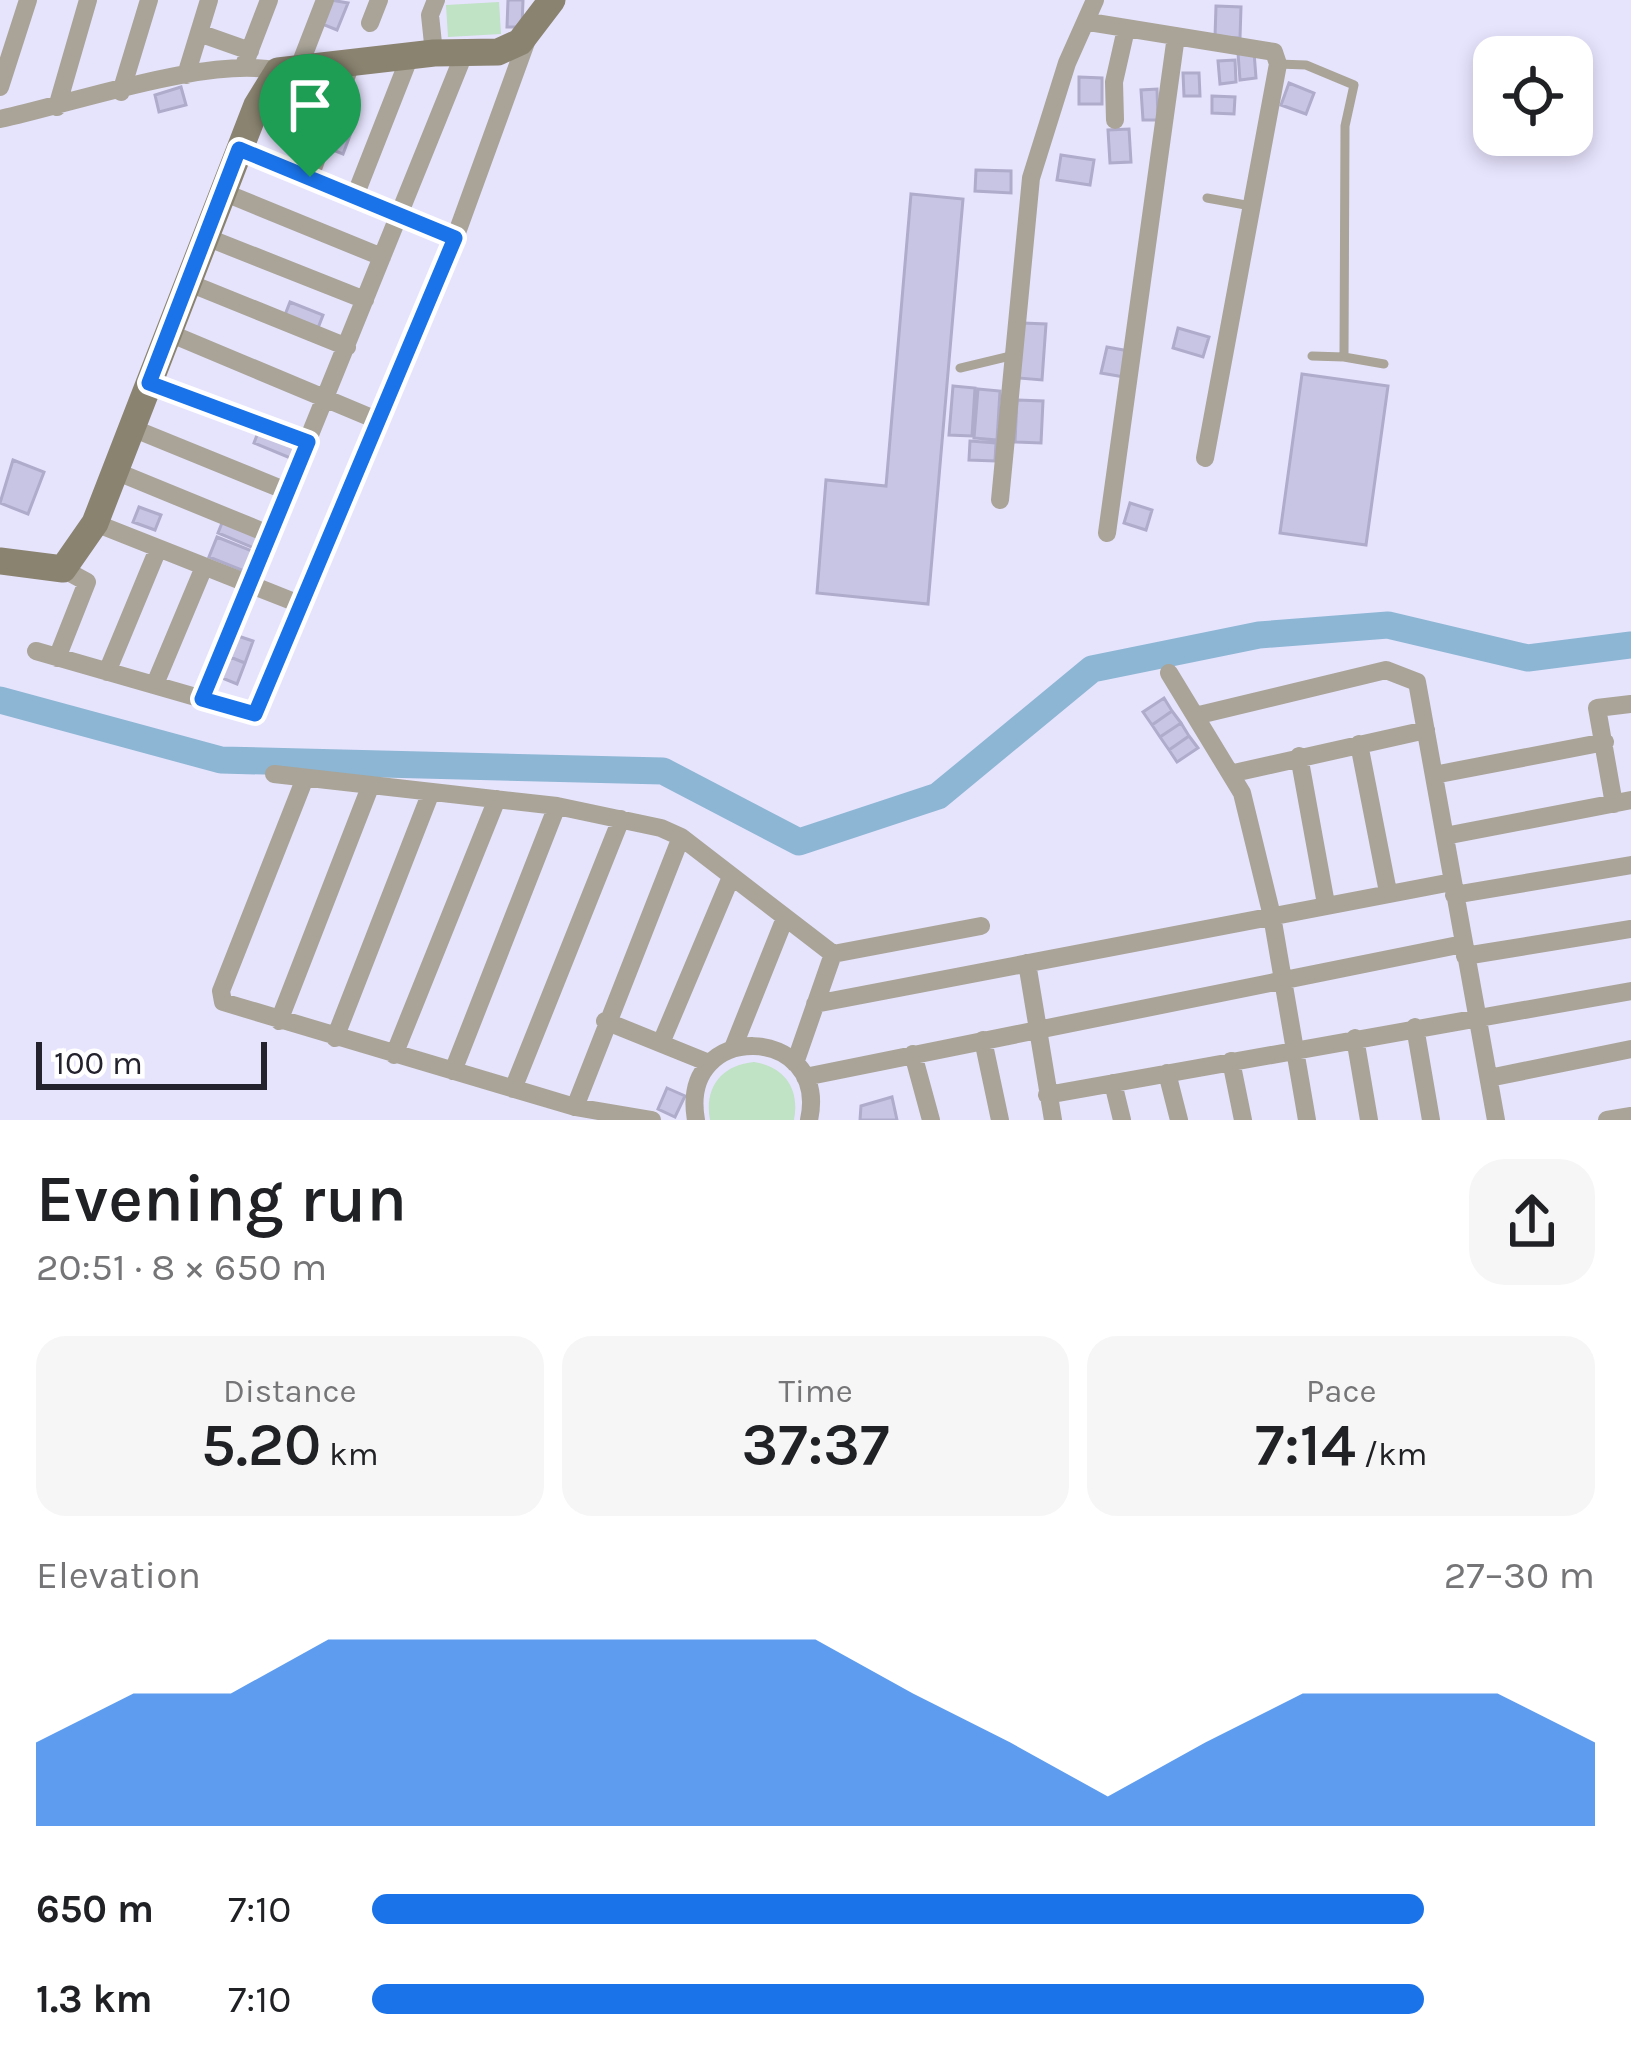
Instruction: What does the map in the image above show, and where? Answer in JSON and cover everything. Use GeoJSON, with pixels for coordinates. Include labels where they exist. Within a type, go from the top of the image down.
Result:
{"type":"FeatureCollection","features":[{"type":"Feature","properties":{"kind":"street"},"geometry":{"type":"LineString","coordinates":[[0,87],[28,0]]}},
{"type":"Feature","properties":{"kind":"street"},"geometry":{"type":"LineString","coordinates":[[57,107],[88,0]]}},
{"type":"Feature","properties":{"kind":"street"},"geometry":{"type":"LineString","coordinates":[[121,92],[148,0]]}},
{"type":"Feature","properties":{"kind":"street"},"geometry":{"type":"LineString","coordinates":[[186,76],[209,0]]}},
{"type":"Feature","properties":{"kind":"street"},"geometry":{"type":"LineString","coordinates":[[63,569],[95,523],[257,105],[288,69],[325,0]]}},
{"type":"Feature","properties":{"kind":"street"},"geometry":{"type":"LineString","coordinates":[[370,23],[379,0]]}},
{"type":"Feature","properties":{"kind":"street"},"geometry":{"type":"LineString","coordinates":[[355,196],[422,54],[436,0]]}},
{"type":"Feature","properties":{"kind":"street"},"geometry":{"type":"LineString","coordinates":[[36,651],[255,714],[455,238],[530,32],[552,0]]}},
{"type":"Feature","properties":{"kind":"street"},"geometry":{"type":"LineString","coordinates":[[1000,500],[1031,178],[1067,63],[1095,0]]}},
{"type":"Feature","properties":{"kind":"street"},"geometry":{"type":"LineString","coordinates":[[246,60],[263,2]]}},
{"type":"Feature","properties":{"kind":"street"},"geometry":{"type":"LineString","coordinates":[[1089,22],[1274,52],[1278,64],[1205,458]]}},
{"type":"Feature","properties":{"kind":"street"},"geometry":{"type":"LineString","coordinates":[[1115,120],[1114,82],[1126,29]]}},
{"type":"Feature","properties":{"kind":"street"},"geometry":{"type":"LineString","coordinates":[[199,33],[246,60],[288,69],[511,48],[530,32]]}},
{"type":"Feature","properties":{"kind":"street"},"geometry":{"type":"LineString","coordinates":[[1107,533],[1176,36]]}},
{"type":"Feature","properties":{"kind":"street"},"geometry":{"type":"LineString","coordinates":[[202,699],[464,54]]}},
{"type":"Feature","properties":{"kind":"street"},"geometry":{"type":"LineString","coordinates":[[0,119],[246,60]]}},
{"type":"Feature","properties":{"kind":"street"},"geometry":{"type":"LineString","coordinates":[[310,177],[352,62]]}},
{"type":"Feature","properties":{"kind":"street"},"geometry":{"type":"LineString","coordinates":[[257,105],[327,133]]}},
{"type":"Feature","properties":{"kind":"street"},"geometry":{"type":"LineString","coordinates":[[239,149],[455,238]]}},
{"type":"Feature","properties":{"kind":"street"},"geometry":{"type":"LineString","coordinates":[[223,192],[382,257]]}},
{"type":"Feature","properties":{"kind":"street"},"geometry":{"type":"LineString","coordinates":[[206,237],[365,300]]}},
{"type":"Feature","properties":{"kind":"street"},"geometry":{"type":"LineString","coordinates":[[189,283],[347,346]]}},
{"type":"Feature","properties":{"kind":"street"},"geometry":{"type":"LineString","coordinates":[[169,333],[379,421]]}},
{"type":"Feature","properties":{"kind":"street"},"geometry":{"type":"LineString","coordinates":[[149,383],[308,442]]}},
{"type":"Feature","properties":{"kind":"street"},"geometry":{"type":"LineString","coordinates":[[132,428],[289,492]]}},
{"type":"Feature","properties":{"kind":"street"},"geometry":{"type":"LineString","coordinates":[[115,471],[272,536]]}},
{"type":"Feature","properties":{"kind":"street"},"geometry":{"type":"LineString","coordinates":[[95,523],[302,605]]}},
{"type":"Feature","properties":{"kind":"street"},"geometry":{"type":"LineString","coordinates":[[107,672],[158,549]]}},
{"type":"Feature","properties":{"kind":"street"},"geometry":{"type":"LineString","coordinates":[[0,561],[63,569],[87,583],[57,658]]}},
{"type":"Feature","properties":{"kind":"street"},"geometry":{"type":"LineString","coordinates":[[155,684],[204,567]]}},
{"type":"Feature","properties":{"kind":"street"},"geometry":{"type":"LineString","coordinates":[[1195,716],[1386,670],[1417,682],[1496,1120]]}},
{"type":"Feature","properties":{"kind":"street"},"geometry":{"type":"LineString","coordinates":[[1168,673],[1234,773],[1272,916],[1307,1120]]}},
{"type":"Feature","properties":{"kind":"street"},"geometry":{"type":"LineString","coordinates":[[1445,836],[1622,802],[1597,708],[1631,704]]}},
{"type":"Feature","properties":{"kind":"street"},"geometry":{"type":"LineString","coordinates":[[1234,773],[1426,730]]}},
{"type":"Feature","properties":{"kind":"street"},"geometry":{"type":"LineString","coordinates":[[1434,775],[1605,742]]}},
{"type":"Feature","properties":{"kind":"street"},"geometry":{"type":"LineString","coordinates":[[1358,744],[1388,892]]}},
{"type":"Feature","properties":{"kind":"street"},"geometry":{"type":"LineString","coordinates":[[1299,756],[1326,904]]}},
{"type":"Feature","properties":{"kind":"street"},"geometry":{"type":"LineString","coordinates":[[274,774],[556,806],[681,838],[833,954],[981,926]]}},
{"type":"Feature","properties":{"kind":"street"},"geometry":{"type":"LineString","coordinates":[[305,778],[221,991],[223,1002],[585,1112],[652,1120]]}},
{"type":"Feature","properties":{"kind":"street"},"geometry":{"type":"LineString","coordinates":[[279,1021],[370,787]]}},
{"type":"Feature","properties":{"kind":"street"},"geometry":{"type":"LineString","coordinates":[[335,1038],[431,792]]}},
{"type":"Feature","properties":{"kind":"street"},"geometry":{"type":"LineString","coordinates":[[394,1054],[496,799]]}},
{"type":"Feature","properties":{"kind":"street"},"geometry":{"type":"LineString","coordinates":[[453,1072],[556,806]]}},
{"type":"Feature","properties":{"kind":"street"},"geometry":{"type":"LineString","coordinates":[[513,1089],[620,819]]}},
{"type":"Feature","properties":{"kind":"street"},"geometry":{"type":"LineString","coordinates":[[585,1112],[605,1021],[681,838]]}},
{"type":"Feature","properties":{"kind":"street"},"geometry":{"type":"LineString","coordinates":[[815,1004],[1388,892],[1631,865]]}},
{"type":"Feature","properties":{"kind":"street"},"geometry":{"type":"LineString","coordinates":[[662,1043],[731,877]]}},
{"type":"Feature","properties":{"kind":"street"},"geometry":{"type":"LineString","coordinates":[[733,1048],[785,918]]}},
{"type":"Feature","properties":{"kind":"street"},"geometry":{"type":"LineString","coordinates":[[800,1070],[913,1054],[1283,978],[1631,929]]}},
{"type":"Feature","properties":{"kind":"street"},"geometry":{"type":"LineString","coordinates":[[800,1070],[815,1004],[833,954]]}},
{"type":"Feature","properties":{"kind":"street"},"geometry":{"type":"LineString","coordinates":[[1027,963],[1053,1120]]}},
{"type":"Feature","properties":{"kind":"street"},"geometry":{"type":"LineString","coordinates":[[1047,1095],[1631,992]]}},
{"type":"Feature","properties":{"kind":"street"},"geometry":{"type":"LineString","coordinates":[[605,1021],[710,1063]]}},
{"type":"Feature","properties":{"kind":"street"},"geometry":{"type":"LineString","coordinates":[[1415,1027],[1430,1120]]}},
{"type":"Feature","properties":{"kind":"street"},"geometry":{"type":"LineString","coordinates":[[1355,1038],[1369,1120]]}},
{"type":"Feature","properties":{"kind":"street"},"geometry":{"type":"LineString","coordinates":[[983,1040],[1000,1120]]}},
{"type":"Feature","properties":{"kind":"street"},"geometry":{"type":"LineString","coordinates":[[696,1120],[697,1082],[710,1063],[733,1048],[766,1046],[800,1070],[811,1095],[808,1120]]}},
{"type":"Feature","properties":{"kind":"street"},"geometry":{"type":"LineString","coordinates":[[1489,1078],[1631,1049]]}},
{"type":"Feature","properties":{"kind":"street"},"geometry":{"type":"LineString","coordinates":[[913,1054],[931,1120]]}},
{"type":"Feature","properties":{"kind":"street"},"geometry":{"type":"LineString","coordinates":[[1231,1061],[1243,1120]]}},
{"type":"Feature","properties":{"kind":"street"},"geometry":{"type":"LineString","coordinates":[[1167,1073],[1180,1120]]}},
{"type":"Feature","properties":{"kind":"street"},"geometry":{"type":"LineString","coordinates":[[1114,1083],[1122,1120]]}},
{"type":"Feature","properties":{"kind":"street"},"geometry":{"type":"LineString","coordinates":[[1607,1120],[1631,1116]]}},
{"type":"Feature","properties":{"kind":"lane"},"geometry":{"type":"LineString","coordinates":[[1278,64],[1306,64],[1354,86],[1346,126],[1344,357]]}},
{"type":"Feature","properties":{"kind":"lane"},"geometry":{"type":"LineString","coordinates":[[1207,198],[1251,206]]}},
{"type":"Feature","properties":{"kind":"lane"},"geometry":{"type":"LineString","coordinates":[[960,368],[1013,355]]}},
{"type":"Feature","properties":{"kind":"lane"},"geometry":{"type":"LineString","coordinates":[[1312,356],[1384,364]]}},
{"type":"Feature","properties":{"kind":"green space"},"geometry":{"type":"Polygon","coordinates":[[[499,2],[501,34],[448,37],[446,5],[499,2]]]}},
{"type":"Feature","properties":{"kind":"green space"},"geometry":{"type":"Polygon","coordinates":[[[754,1062],[774,1069],[788,1081],[795,1099],[794,1120],[710,1120],[710,1098],[717,1080],[732,1068],[754,1062]]]}},
{"type":"Feature","properties":{"kind":"building"},"geometry":{"type":"Polygon","coordinates":[[[331,0],[348,3],[337,30],[322,24],[331,0]]]}},
{"type":"Feature","properties":{"kind":"building"},"geometry":{"type":"Polygon","coordinates":[[[508,0],[523,0],[522,27],[507,27],[508,0]]]}},
{"type":"Feature","properties":{"kind":"building"},"geometry":{"type":"Polygon","coordinates":[[[1216,6],[1241,7],[1240,38],[1215,37],[1216,6]]]}},
{"type":"Feature","properties":{"kind":"building"},"geometry":{"type":"Polygon","coordinates":[[[1254,52],[1256,78],[1240,80],[1238,53],[1254,52]]]}},
{"type":"Feature","properties":{"kind":"building"},"geometry":{"type":"Polygon","coordinates":[[[1235,60],[1236,82],[1220,84],[1218,61],[1235,60]]]}},
{"type":"Feature","properties":{"kind":"building"},"geometry":{"type":"Polygon","coordinates":[[[1183,73],[1199,73],[1200,96],[1184,96],[1183,73]]]}},
{"type":"Feature","properties":{"kind":"building"},"geometry":{"type":"Polygon","coordinates":[[[1079,77],[1102,78],[1102,104],[1079,104],[1079,77]]]}},
{"type":"Feature","properties":{"kind":"building"},"geometry":{"type":"Polygon","coordinates":[[[1289,83],[1314,93],[1306,114],[1281,105],[1289,83]]]}},
{"type":"Feature","properties":{"kind":"building"},"geometry":{"type":"Polygon","coordinates":[[[181,87],[186,105],[159,112],[155,95],[181,87]]]}},
{"type":"Feature","properties":{"kind":"building"},"geometry":{"type":"Polygon","coordinates":[[[1157,89],[1158,120],[1143,120],[1141,90],[1157,89]]]}},
{"type":"Feature","properties":{"kind":"building"},"geometry":{"type":"Polygon","coordinates":[[[1212,96],[1235,97],[1234,114],[1212,113],[1212,96]]]}},
{"type":"Feature","properties":{"kind":"building"},"geometry":{"type":"Polygon","coordinates":[[[343,117],[355,122],[343,154],[330,149],[343,117]]]}},
{"type":"Feature","properties":{"kind":"building"},"geometry":{"type":"Polygon","coordinates":[[[1129,129],[1131,162],[1110,163],[1108,130],[1129,129]]]}},
{"type":"Feature","properties":{"kind":"building"},"geometry":{"type":"Polygon","coordinates":[[[1061,155],[1094,160],[1090,185],[1057,180],[1061,155]]]}},
{"type":"Feature","properties":{"kind":"building"},"geometry":{"type":"Polygon","coordinates":[[[976,170],[1011,171],[1011,193],[975,191],[976,170]]]}},
{"type":"Feature","properties":{"kind":"building"},"geometry":{"type":"Polygon","coordinates":[[[911,194],[963,199],[928,604],[817,593],[826,480],[886,486],[911,194]]]}},
{"type":"Feature","properties":{"kind":"building"},"geometry":{"type":"Polygon","coordinates":[[[290,302],[323,315],[318,328],[285,315],[290,302]]]}},
{"type":"Feature","properties":{"kind":"building"},"geometry":{"type":"Polygon","coordinates":[[[1022,323],[1046,324],[1042,380],[1018,378],[1022,323]]]}},
{"type":"Feature","properties":{"kind":"building"},"geometry":{"type":"Polygon","coordinates":[[[1178,328],[1209,337],[1203,357],[1173,348],[1178,328]]]}},
{"type":"Feature","properties":{"kind":"building"},"geometry":{"type":"Polygon","coordinates":[[[1107,347],[1129,351],[1124,377],[1101,373],[1107,347]]]}},
{"type":"Feature","properties":{"kind":"building"},"geometry":{"type":"Polygon","coordinates":[[[1302,374],[1388,386],[1366,545],[1280,533],[1302,374]]]}},
{"type":"Feature","properties":{"kind":"building"},"geometry":{"type":"Polygon","coordinates":[[[953,386],[975,388],[972,436],[949,435],[953,386]]]}},
{"type":"Feature","properties":{"kind":"building"},"geometry":{"type":"Polygon","coordinates":[[[978,389],[1000,391],[997,440],[974,438],[978,389]]]}},
{"type":"Feature","properties":{"kind":"building"},"geometry":{"type":"Polygon","coordinates":[[[1017,400],[1043,401],[1041,443],[1015,442],[1017,400]]]}},
{"type":"Feature","properties":{"kind":"building"},"geometry":{"type":"Polygon","coordinates":[[[259,430],[300,447],[295,460],[254,443],[259,430]]]}},
{"type":"Feature","properties":{"kind":"building"},"geometry":{"type":"Polygon","coordinates":[[[970,441],[996,443],[995,461],[969,460],[970,441]]]}},
{"type":"Feature","properties":{"kind":"building"},"geometry":{"type":"Polygon","coordinates":[[[13,460],[44,472],[28,514],[0,503],[13,460]]]}},
{"type":"Feature","properties":{"kind":"building"},"geometry":{"type":"Polygon","coordinates":[[[1130,503],[1152,510],[1146,530],[1124,523],[1130,503]]]}},
{"type":"Feature","properties":{"kind":"building"},"geometry":{"type":"Polygon","coordinates":[[[139,507],[161,515],[155,530],[133,522],[139,507]]]}},
{"type":"Feature","properties":{"kind":"building"},"geometry":{"type":"Polygon","coordinates":[[[224,518],[265,536],[259,550],[218,533],[224,518]]]}},
{"type":"Feature","properties":{"kind":"building"},"geometry":{"type":"Polygon","coordinates":[[[217,537],[257,553],[249,573],[209,557],[217,537]]]}},
{"type":"Feature","properties":{"kind":"building"},"geometry":{"type":"Polygon","coordinates":[[[238,636],[253,641],[245,663],[230,657],[238,636]]]}},
{"type":"Feature","properties":{"kind":"building"},"geometry":{"type":"Polygon","coordinates":[[[230,657],[245,663],[237,684],[222,678],[230,657]]]}},
{"type":"Feature","properties":{"kind":"building"},"geometry":{"type":"Polygon","coordinates":[[[1164,698],[1172,711],[1152,725],[1143,712],[1164,698]]]}},
{"type":"Feature","properties":{"kind":"building"},"geometry":{"type":"Polygon","coordinates":[[[1172,711],[1181,723],[1160,737],[1152,725],[1172,711]]]}},
{"type":"Feature","properties":{"kind":"building"},"geometry":{"type":"Polygon","coordinates":[[[1181,723],[1189,736],[1169,750],[1160,737],[1181,723]]]}},
{"type":"Feature","properties":{"kind":"building"},"geometry":{"type":"Polygon","coordinates":[[[1189,736],[1198,748],[1177,762],[1169,750],[1189,736]]]}},
{"type":"Feature","properties":{"kind":"building"},"geometry":{"type":"Polygon","coordinates":[[[667,1088],[685,1096],[675,1117],[658,1109],[667,1088]]]}},
{"type":"Feature","properties":{"kind":"building"},"geometry":{"type":"Polygon","coordinates":[[[892,1097],[897,1120],[860,1120],[861,1106],[892,1097]]]}},
{"type":"Feature","properties":{"kind":"waterway"},"geometry":{"type":"LineString","coordinates":[[0,700],[221,760],[663,771],[799,842],[938,796],[1092,669],[1259,635],[1388,625],[1528,658],[1631,645]]}},
{"type":"Feature","properties":{"kind":"route"},"geometry":{"type":"LineString","coordinates":[[239,149],[310,177],[455,238],[255,714],[202,699],[308,442],[149,383],[239,149]]}}]}
